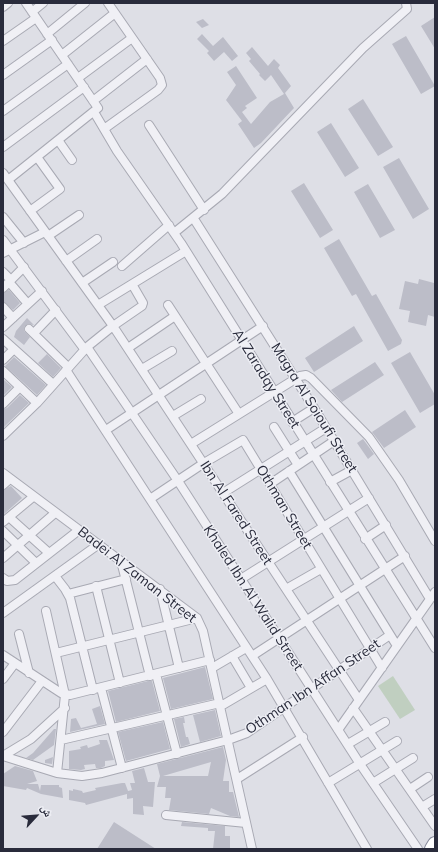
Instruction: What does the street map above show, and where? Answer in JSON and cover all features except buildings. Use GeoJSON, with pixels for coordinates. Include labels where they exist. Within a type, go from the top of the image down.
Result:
{"type":"FeatureCollection","features":[{"type":"Feature","properties":{"kind":"highway"},"geometry":{"type":"LineString","coordinates":[[432,849],[435,844]]}},
{"type":"Feature","properties":{"kind":"street"},"geometry":{"type":"LineString","coordinates":[[3,7],[8,3]]}},
{"type":"Feature","properties":{"kind":"street","name":"Al Zaradqy Street"},"geometry":{"type":"LineString","coordinates":[[26,3],[93,101],[104,129],[186,251],[435,648]]}},
{"type":"Feature","properties":{"kind":"street"},"geometry":{"type":"LineString","coordinates":[[3,41],[34,15],[43,3]]}},
{"type":"Feature","properties":{"kind":"street"},"geometry":{"type":"LineString","coordinates":[[3,75],[49,37],[85,3]]}},
{"type":"Feature","properties":{"kind":"street"},"geometry":{"type":"LineString","coordinates":[[104,129],[161,88],[162,81],[108,3]]}},
{"type":"Feature","properties":{"kind":"street"},"geometry":{"type":"LineString","coordinates":[[174,233],[204,210],[363,48],[407,9],[406,3]]}},
{"type":"Feature","properties":{"kind":"street"},"geometry":{"type":"LineString","coordinates":[[62,55],[115,13]]}},
{"type":"Feature","properties":{"kind":"street"},"geometry":{"type":"LineString","coordinates":[[78,78],[132,38]]}},
{"type":"Feature","properties":{"kind":"street"},"geometry":{"type":"LineString","coordinates":[[93,101],[147,59]]}},
{"type":"Feature","properties":{"kind":"street"},"geometry":{"type":"LineString","coordinates":[[3,111],[68,64]]}},
{"type":"Feature","properties":{"kind":"street"},"geometry":{"type":"LineString","coordinates":[[3,147],[84,87]]}},
{"type":"Feature","properties":{"kind":"street"},"geometry":{"type":"LineString","coordinates":[[5,176],[37,157],[96,111]]}},
{"type":"Feature","properties":{"kind":"street"},"geometry":{"type":"LineString","coordinates":[[149,125],[204,210]]}},
{"type":"Feature","properties":{"kind":"street"},"geometry":{"type":"LineString","coordinates":[[58,140],[72,160]]}},
{"type":"Feature","properties":{"kind":"street"},"geometry":{"type":"LineString","coordinates":[[30,211],[60,189],[37,157]]}},
{"type":"Feature","properties":{"kind":"street","name":"Ibn Al Fared Street"},"geometry":{"type":"LineString","coordinates":[[5,176],[128,348],[359,700]]}},
{"type":"Feature","properties":{"kind":"street"},"geometry":{"type":"LineString","coordinates":[[3,253],[24,242],[47,234],[79,215]]}},
{"type":"Feature","properties":{"kind":"street"},"geometry":{"type":"LineString","coordinates":[[3,217],[24,242]]}},
{"type":"Feature","properties":{"kind":"street","name":"Magra Al Soioufi Street"},"geometry":{"type":"LineString","coordinates":[[194,219],[296,379],[405,556],[433,596]]}},
{"type":"Feature","properties":{"kind":"street"},"geometry":{"type":"LineString","coordinates":[[122,266],[169,225]]}},
{"type":"Feature","properties":{"kind":"street"},"geometry":{"type":"LineString","coordinates":[[66,261],[97,239]]}},
{"type":"Feature","properties":{"kind":"street","name":"Khaled Ibn Al Walid Street"},"geometry":{"type":"LineString","coordinates":[[3,240],[86,349],[178,481],[360,764],[418,849]]}},
{"type":"Feature","properties":{"kind":"street"},"geometry":{"type":"LineString","coordinates":[[98,305],[186,251]]}},
{"type":"Feature","properties":{"kind":"street"},"geometry":{"type":"LineString","coordinates":[[82,283],[113,262]]}},
{"type":"Feature","properties":{"kind":"street"},"geometry":{"type":"LineString","coordinates":[[7,283],[24,267]]}},
{"type":"Feature","properties":{"kind":"street"},"geometry":{"type":"LineString","coordinates":[[3,272],[7,283],[28,304]]}},
{"type":"Feature","properties":{"kind":"street"},"geometry":{"type":"LineString","coordinates":[[3,436],[37,403],[86,349],[113,326],[143,305],[132,284]]}},
{"type":"Feature","properties":{"kind":"street"},"geometry":{"type":"LineString","coordinates":[[3,327],[42,291]]}},
{"type":"Feature","properties":{"kind":"street"},"geometry":{"type":"LineString","coordinates":[[168,304],[239,414]]}},
{"type":"Feature","properties":{"kind":"street"},"geometry":{"type":"LineString","coordinates":[[3,307],[13,318]]}},
{"type":"Feature","properties":{"kind":"street"},"geometry":{"type":"LineString","coordinates":[[56,310],[31,331],[67,369],[285,707],[328,784],[367,849]]}},
{"type":"Feature","properties":{"kind":"street"},"geometry":{"type":"LineString","coordinates":[[128,348],[175,316]]}},
{"type":"Feature","properties":{"kind":"street"},"geometry":{"type":"LineString","coordinates":[[106,430],[262,326]]}},
{"type":"Feature","properties":{"kind":"street"},"geometry":{"type":"LineString","coordinates":[[3,339],[53,384]]}},
{"type":"Feature","properties":{"kind":"street"},"geometry":{"type":"LineString","coordinates":[[3,360],[14,349]]}},
{"type":"Feature","properties":{"kind":"street"},"geometry":{"type":"LineString","coordinates":[[142,369],[172,351]]}},
{"type":"Feature","properties":{"kind":"street"},"geometry":{"type":"LineString","coordinates":[[3,371],[37,403]]}},
{"type":"Feature","properties":{"kind":"street"},"geometry":{"type":"LineString","coordinates":[[191,444],[300,376],[306,375],[311,378],[369,437],[384,458],[435,541]]}},
{"type":"Feature","properties":{"kind":"street"},"geometry":{"type":"LineString","coordinates":[[3,404],[20,387]]}},
{"type":"Feature","properties":{"kind":"street"},"geometry":{"type":"LineString","coordinates":[[173,416],[201,399]]}},
{"type":"Feature","properties":{"kind":"street"},"geometry":{"type":"LineString","coordinates":[[292,422],[314,408]]}},
{"type":"Feature","properties":{"kind":"street"},"geometry":{"type":"LineString","coordinates":[[274,427],[298,465]]}},
{"type":"Feature","properties":{"kind":"street"},"geometry":{"type":"LineString","coordinates":[[223,493],[326,428]]}},
{"type":"Feature","properties":{"kind":"street","name":"Othman Street"},"geometry":{"type":"LineString","coordinates":[[150,499],[204,463],[243,440],[382,668]]}},
{"type":"Feature","properties":{"kind":"street"},"geometry":{"type":"LineString","coordinates":[[270,484],[334,441]]}},
{"type":"Feature","properties":{"kind":"street"},"geometry":{"type":"LineString","coordinates":[[330,482],[352,470]]}},
{"type":"Feature","properties":{"kind":"street"},"geometry":{"type":"LineString","coordinates":[[289,471],[397,646]]}},
{"type":"Feature","properties":{"kind":"street"},"geometry":{"type":"LineString","coordinates":[[3,485],[6,476]]}},
{"type":"Feature","properties":{"kind":"street","name":"Badei Al Zaman Street"},"geometry":{"type":"LineString","coordinates":[[6,476],[32,497],[121,560],[197,618],[203,631],[211,664],[252,849]]}},
{"type":"Feature","properties":{"kind":"street"},"geometry":{"type":"LineString","coordinates":[[32,497],[6,520],[30,536],[49,553]]}},
{"type":"Feature","properties":{"kind":"street"},"geometry":{"type":"LineString","coordinates":[[241,580],[369,498]]}},
{"type":"Feature","properties":{"kind":"street"},"geometry":{"type":"LineString","coordinates":[[3,558],[55,513]]}},
{"type":"Feature","properties":{"kind":"street"},"geometry":{"type":"LineString","coordinates":[[365,538],[386,525]]}},
{"type":"Feature","properties":{"kind":"street"},"geometry":{"type":"LineString","coordinates":[[3,578],[7,582],[11,582],[79,530]]}},
{"type":"Feature","properties":{"kind":"street"},"geometry":{"type":"LineString","coordinates":[[3,531],[36,563]]}},
{"type":"Feature","properties":{"kind":"street"},"geometry":{"type":"LineString","coordinates":[[3,613],[99,544]]}},
{"type":"Feature","properties":{"kind":"street"},"geometry":{"type":"LineString","coordinates":[[252,656],[405,556]]}},
{"type":"Feature","properties":{"kind":"street"},"geometry":{"type":"LineString","coordinates":[[121,560],[139,632],[167,715],[177,754]]}},
{"type":"Feature","properties":{"kind":"street"},"geometry":{"type":"LineString","coordinates":[[286,589],[321,568]]}},
{"type":"Feature","properties":{"kind":"street"},"geometry":{"type":"LineString","coordinates":[[55,576],[68,594],[93,690]]}},
{"type":"Feature","properties":{"kind":"street"},"geometry":{"type":"LineString","coordinates":[[68,594],[126,579]]}},
{"type":"Feature","properties":{"kind":"street"},"geometry":{"type":"LineString","coordinates":[[96,586],[120,683]]}},
{"type":"Feature","properties":{"kind":"street"},"geometry":{"type":"LineString","coordinates":[[160,589],[179,668]]}},
{"type":"Feature","properties":{"kind":"street"},"geometry":{"type":"LineString","coordinates":[[338,730],[433,596]]}},
{"type":"Feature","properties":{"kind":"street"},"geometry":{"type":"LineString","coordinates":[[46,612],[65,695],[65,708],[57,773]]}},
{"type":"Feature","properties":{"kind":"street"},"geometry":{"type":"LineString","coordinates":[[56,653],[197,618]]}},
{"type":"Feature","properties":{"kind":"street"},"geometry":{"type":"LineString","coordinates":[[19,634],[29,672]]}},
{"type":"Feature","properties":{"kind":"street","name":"Othman Ibn Affan Street"},"geometry":{"type":"LineString","coordinates":[[3,756],[57,773],[82,776],[122,768],[228,740],[247,732],[390,635]]}},
{"type":"Feature","properties":{"kind":"street"},"geometry":{"type":"LineString","coordinates":[[3,655],[65,695],[74,695],[179,668],[211,664],[232,656],[246,648]]}},
{"type":"Feature","properties":{"kind":"street"},"geometry":{"type":"LineString","coordinates":[[232,656],[251,688]]}},
{"type":"Feature","properties":{"kind":"street"},"geometry":{"type":"LineString","coordinates":[[3,679],[15,663]]}},
{"type":"Feature","properties":{"kind":"street"},"geometry":{"type":"LineString","coordinates":[[61,740],[220,704],[267,679]]}},
{"type":"Feature","properties":{"kind":"street"},"geometry":{"type":"LineString","coordinates":[[3,732],[42,681]]}},
{"type":"Feature","properties":{"kind":"street"},"geometry":{"type":"LineString","coordinates":[[101,688],[122,768]]}},
{"type":"Feature","properties":{"kind":"street"},"geometry":{"type":"LineString","coordinates":[[3,756],[27,742],[65,708]]}},
{"type":"Feature","properties":{"kind":"street"},"geometry":{"type":"LineString","coordinates":[[353,708],[435,826]]}},
{"type":"Feature","properties":{"kind":"street"},"geometry":{"type":"LineString","coordinates":[[348,744],[385,722]]}},
{"type":"Feature","properties":{"kind":"street"},"geometry":{"type":"LineString","coordinates":[[237,779],[303,737]]}},
{"type":"Feature","properties":{"kind":"street"},"geometry":{"type":"LineString","coordinates":[[328,784],[397,741]]}},
{"type":"Feature","properties":{"kind":"street"},"geometry":{"type":"LineString","coordinates":[[373,783],[412,758]]}},
{"type":"Feature","properties":{"kind":"street"},"geometry":{"type":"LineString","coordinates":[[410,789],[428,777]]}},
{"type":"Feature","properties":{"kind":"street"},"geometry":{"type":"LineString","coordinates":[[422,807],[435,799]]}},
{"type":"Feature","properties":{"kind":"street"},"geometry":{"type":"LineString","coordinates":[[166,815],[246,823]]}},
{"type":"Feature","properties":{"kind":"green space"},"geometry":{"type":"Polygon","coordinates":[[[393,676],[415,710],[400,719],[378,686],[393,676]]]}}]}
